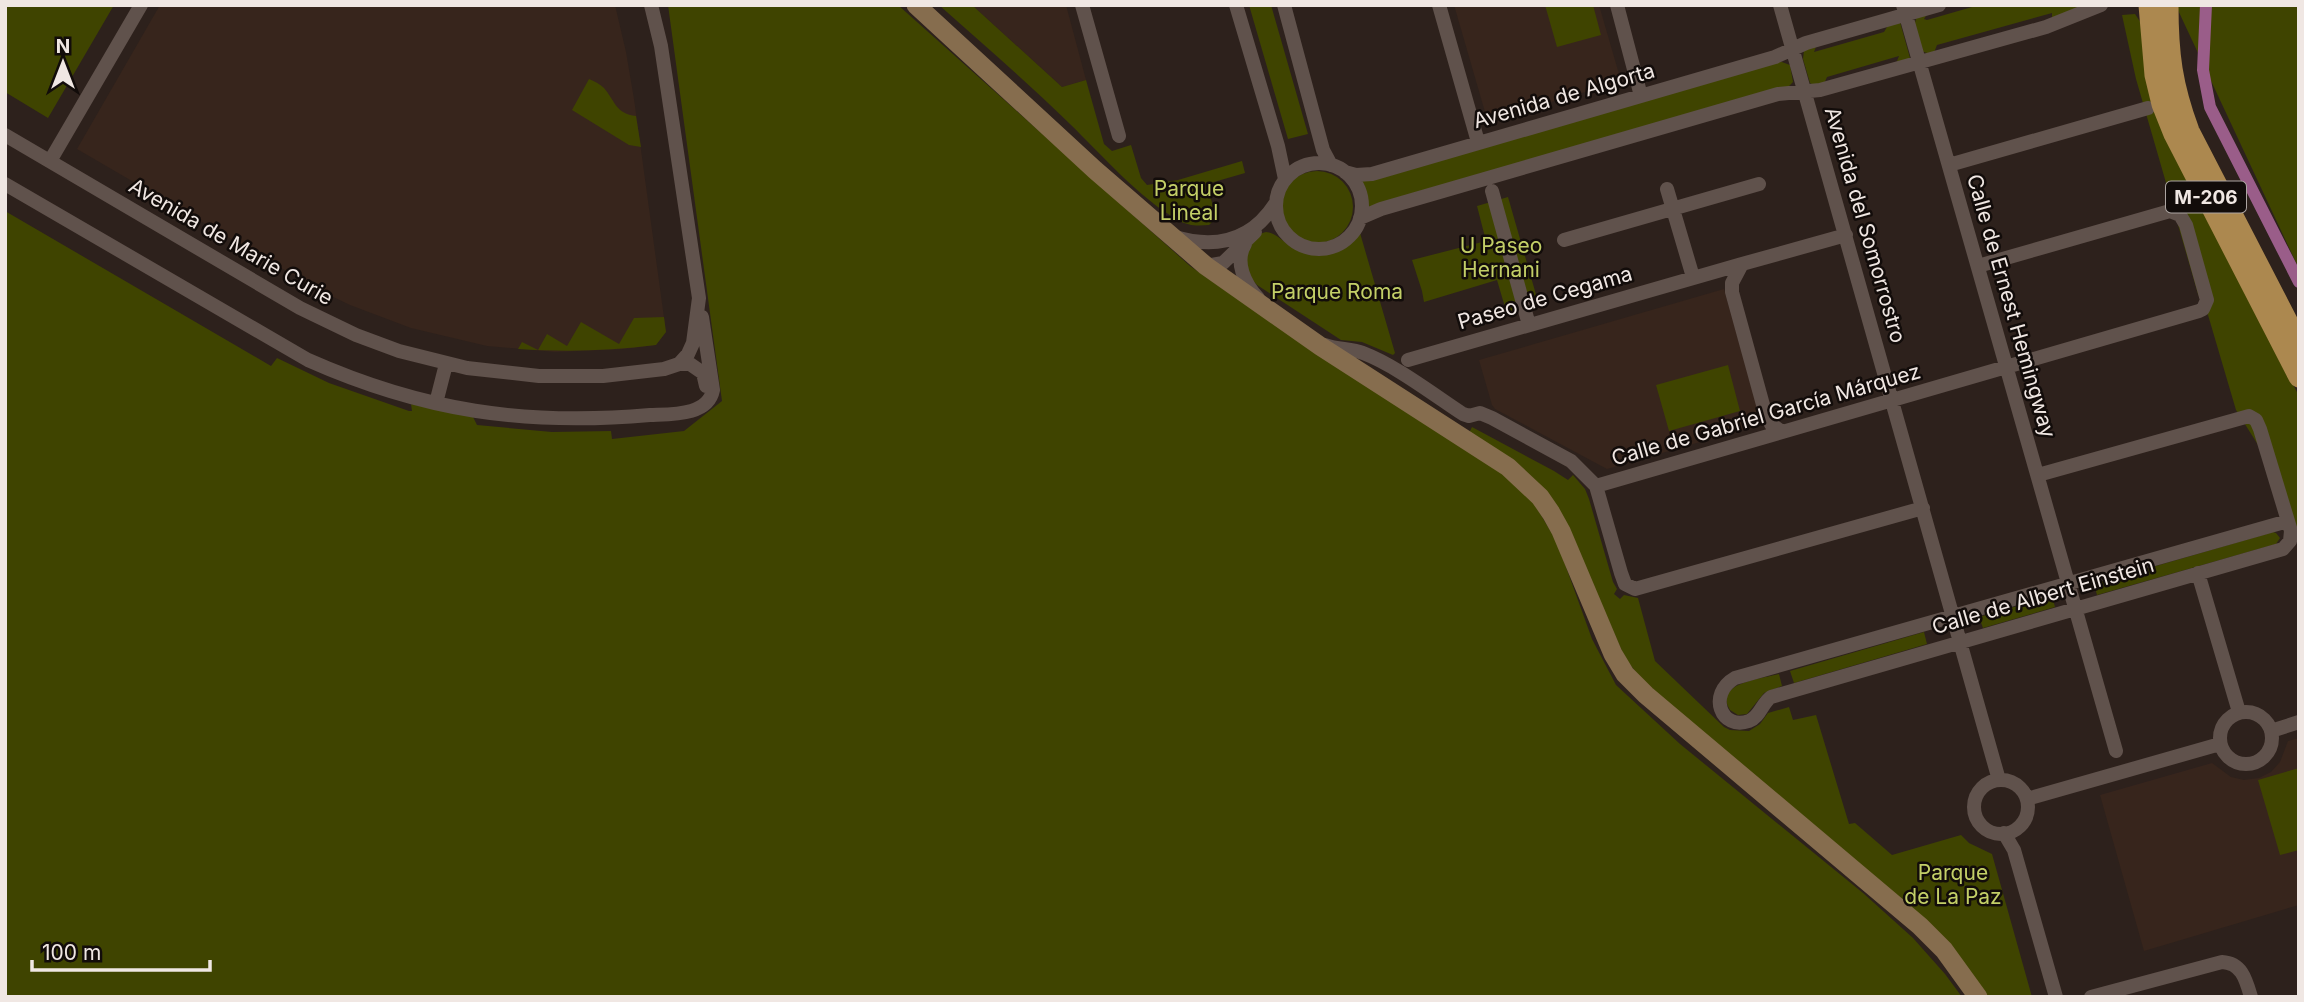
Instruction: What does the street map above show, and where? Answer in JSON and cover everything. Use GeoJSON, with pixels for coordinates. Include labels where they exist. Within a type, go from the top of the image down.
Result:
{"type":"FeatureCollection","features":[{"type":"Feature","properties":{"kind":"main road","name":"M-206"},"geometry":{"type":"LineString","coordinates":[[2168,5],[2170,68],[2178,102],[2189,131],[2299,344]]}},
{"type":"Feature","properties":{"kind":"main road","name":"M-206"},"geometry":{"type":"LineString","coordinates":[[2150,13],[2155,75],[2162,104],[2174,134],[2299,377]]}},
{"type":"Feature","properties":{"kind":"street"},"geometry":{"type":"LineString","coordinates":[[50,161],[141,5]]}},
{"type":"Feature","properties":{"kind":"street"},"geometry":{"type":"LineString","coordinates":[[5,184],[308,360],[395,393],[504,415],[573,419],[598,420],[671,414],[701,408],[711,398],[713,390],[667,82],[651,5]]}},
{"type":"Feature","properties":{"kind":"street"},"geometry":{"type":"LineString","coordinates":[[916,5],[1205,265],[1314,342],[1508,467],[1525,482],[1540,497],[1561,531],[1613,654],[1625,674],[1646,695],[1920,926],[1958,967],[1978,997]]}},
{"type":"Feature","properties":{"kind":"street"},"geometry":{"type":"LineString","coordinates":[[1082,5],[1119,135]]}},
{"type":"Feature","properties":{"kind":"street"},"geometry":{"type":"LineString","coordinates":[[1236,5],[1278,146],[1285,179]]}},
{"type":"Feature","properties":{"kind":"street"},"geometry":{"type":"LineString","coordinates":[[1284,5],[1323,150],[1331,165]]}},
{"type":"Feature","properties":{"kind":"street"},"geometry":{"type":"LineString","coordinates":[[1439,5],[1478,142]]}},
{"type":"Feature","properties":{"kind":"street"},"geometry":{"type":"LineString","coordinates":[[1617,5],[1641,96]]}},
{"type":"Feature","properties":{"kind":"street","name":"Avenida del Somorrostro"},"geometry":{"type":"LineString","coordinates":[[1780,5],[1999,780]]}},
{"type":"Feature","properties":{"kind":"street","name":"Avenida de Algorta"},"geometry":{"type":"LineString","coordinates":[[1345,172],[1356,175],[1372,174],[1774,57],[1806,43],[1904,10],[1939,5]]}},
{"type":"Feature","properties":{"kind":"street"},"geometry":{"type":"LineString","coordinates":[[1360,218],[1395,205],[1778,94],[1805,93],[2046,27],[2101,5]]}},
{"type":"Feature","properties":{"kind":"street"},"geometry":{"type":"LineString","coordinates":[[2135,6],[2150,13]]}},
{"type":"Feature","properties":{"kind":"street","name":"Calle de Ernest Hemingway"},"geometry":{"type":"LineString","coordinates":[[1904,10],[2116,751]]}},
{"type":"Feature","properties":{"kind":"street"},"geometry":{"type":"LineString","coordinates":[[1949,165],[2148,108]]}},
{"type":"Feature","properties":{"kind":"street","name":"Avenida de Marie Curie"},"geometry":{"type":"LineString","coordinates":[[5,135],[300,308],[356,335],[399,351],[446,364],[539,376],[603,376],[664,369],[679,364]]}},
{"type":"Feature","properties":{"kind":"street"},"geometry":{"type":"LineString","coordinates":[[1319,163],[1331,165],[1345,172],[1356,184],[1361,196],[1360,218],[1348,239],[1340,244],[1323,250],[1306,248],[1284,233],[1279,225],[1275,204],[1278,190],[1295,170],[1319,163]]}},
{"type":"Feature","properties":{"kind":"street"},"geometry":{"type":"LineString","coordinates":[[1564,240],[1759,184]]}},
{"type":"Feature","properties":{"kind":"street"},"geometry":{"type":"LineString","coordinates":[[1667,189],[1693,278]]}},
{"type":"Feature","properties":{"kind":"street"},"geometry":{"type":"LineString","coordinates":[[1492,191],[1529,324]]}},
{"type":"Feature","properties":{"kind":"street"},"geometry":{"type":"LineString","coordinates":[[1168,234],[1210,244],[1245,236],[1275,204]]}},
{"type":"Feature","properties":{"kind":"street","name":"Calle de Gabriel García Márquez"},"geometry":{"type":"LineString","coordinates":[[1314,342],[1367,354],[1463,414],[1480,414],[1492,418],[1571,461],[1595,486],[2199,311],[2206,304],[2207,295],[2186,225],[2180,215],[2170,211],[1978,266]]}},
{"type":"Feature","properties":{"kind":"street"},"geometry":{"type":"LineString","coordinates":[[1205,265],[1213,252],[1264,226],[1279,225]]}},
{"type":"Feature","properties":{"kind":"street","name":"Paseo de Cegama"},"geometry":{"type":"LineString","coordinates":[[1408,359],[1846,234]]}},
{"type":"Feature","properties":{"kind":"street"},"geometry":{"type":"LineString","coordinates":[[1245,236],[1240,260],[1243,276],[1251,290],[1271,312]]}},
{"type":"Feature","properties":{"kind":"street"},"geometry":{"type":"LineString","coordinates":[[1742,264],[1732,283],[1732,292],[1765,412],[1770,424],[1782,432]]}},
{"type":"Feature","properties":{"kind":"street"},"geometry":{"type":"LineString","coordinates":[[679,364],[693,343],[699,303]]}},
{"type":"Feature","properties":{"kind":"street"},"geometry":{"type":"LineString","coordinates":[[436,403],[446,364]]}},
{"type":"Feature","properties":{"kind":"street"},"geometry":{"type":"LineString","coordinates":[[679,364],[690,365],[703,373],[706,396],[701,408]]}},
{"type":"Feature","properties":{"kind":"street"},"geometry":{"type":"LineString","coordinates":[[2038,475],[2249,416],[2256,420],[2260,429],[2288,521]]}},
{"type":"Feature","properties":{"kind":"street"},"geometry":{"type":"LineString","coordinates":[[1595,486],[1625,584],[1635,589],[1923,508]]}},
{"type":"Feature","properties":{"kind":"street","name":"Calle de Albert Einstein"},"geometry":{"type":"LineString","coordinates":[[2288,521],[2290,541],[2283,549],[2198,573],[1771,697],[1754,719],[1748,721],[1732,720],[1719,705],[1720,692],[1735,678],[2288,521]]}},
{"type":"Feature","properties":{"kind":"street"},"geometry":{"type":"LineString","coordinates":[[2198,573],[2239,712]]}},
{"type":"Feature","properties":{"kind":"street"},"geometry":{"type":"LineString","coordinates":[[2248,711],[2261,716],[2271,731],[2268,751],[2255,762],[2233,761],[2223,752],[2220,744],[2223,724],[2239,712],[2248,711]]}},
{"type":"Feature","properties":{"kind":"street"},"geometry":{"type":"LineString","coordinates":[[2271,731],[2299,722]]}},
{"type":"Feature","properties":{"kind":"street"},"geometry":{"type":"LineString","coordinates":[[2027,799],[2220,744]]}},
{"type":"Feature","properties":{"kind":"street"},"geometry":{"type":"LineString","coordinates":[[1999,780],[2010,781],[2017,785],[2027,799],[2028,811],[2025,818],[2009,832],[1992,832],[1978,822],[1975,800],[1983,786],[1999,780]]}},
{"type":"Feature","properties":{"kind":"street"},"geometry":{"type":"LineString","coordinates":[[2009,832],[2056,997]]}},
{"type":"Feature","properties":{"kind":"street"},"geometry":{"type":"LineString","coordinates":[[2091,997],[2222,961],[2232,962],[2241,970],[2250,997]]}},
{"type":"Feature","properties":{"kind":"shaded area"},"geometry":{"type":"Polygon","coordinates":[[[160,5],[615,5],[634,99],[666,332],[656,345],[555,352],[487,346],[411,328],[319,290],[77,149],[160,5]]]}},
{"type":"Feature","properties":{"kind":"shaded area"},"geometry":{"type":"Polygon","coordinates":[[[972,5],[1066,5],[1086,80],[1062,87],[972,5]]]}},
{"type":"Feature","properties":{"kind":"shaded area"},"geometry":{"type":"Polygon","coordinates":[[[1454,5],[1599,5],[1619,74],[1613,84],[1495,118],[1485,112],[1454,5]]]}},
{"type":"Feature","properties":{"kind":"shaded area"},"geometry":{"type":"Polygon","coordinates":[[[1724,289],[1762,424],[1607,469],[1492,405],[1479,360],[1724,289]]]}},
{"type":"Feature","properties":{"kind":"shaded area"},"geometry":{"type":"Polygon","coordinates":[[[2299,738],[2299,905],[2144,951],[2100,795],[2212,763],[2231,777],[2244,780],[2259,778],[2271,772],[2280,762],[2288,741],[2299,738]]]}},
{"type":"Feature","properties":{"kind":"green space"},"geometry":{"type":"Polygon","coordinates":[[[5,5],[114,5],[48,118],[5,92],[5,5]]]}},
{"type":"Feature","properties":{"kind":"green space"},"geometry":{"type":"Polygon","coordinates":[[[668,5],[898,5],[1190,266],[1295,339],[1489,462],[1532,500],[1557,542],[1592,639],[1616,685],[1680,744],[1863,893],[1913,938],[1962,997],[5,997],[5,211],[271,366],[277,358],[329,383],[409,411],[412,411],[411,404],[473,417],[477,425],[552,432],[611,431],[612,439],[684,431],[722,401],[668,5]]]}},
{"type":"Feature","properties":{"kind":"green space","name":"Parque Lineal"},"geometry":{"type":"Polygon","coordinates":[[[939,5],[972,5],[1062,87],[1086,80],[1104,144],[1112,151],[1131,145],[1141,178],[1147,185],[1178,180],[1242,161],[1245,173],[1207,184],[1216,218],[1209,225],[1189,224],[1178,220],[1149,200],[1038,94],[939,5]]]}},
{"type":"Feature","properties":{"kind":"green space"},"geometry":{"type":"Polygon","coordinates":[[[1249,5],[1271,5],[1308,134],[1288,139],[1249,5]]]}},
{"type":"Feature","properties":{"kind":"green space"},"geometry":{"type":"Polygon","coordinates":[[[1545,5],[1593,5],[1601,35],[1557,47],[1545,5]]]}},
{"type":"Feature","properties":{"kind":"green space"},"geometry":{"type":"Polygon","coordinates":[[[1979,5],[2083,5],[2052,21],[2052,13],[1937,45],[1933,55],[1921,51],[1914,26],[1917,16],[1929,11],[1924,19],[1927,20],[1979,5]]]}},
{"type":"Feature","properties":{"kind":"green space"},"geometry":{"type":"Polygon","coordinates":[[[2177,5],[2299,5],[2299,269],[2177,8],[2177,5]]]}},
{"type":"Feature","properties":{"kind":"green space"},"geometry":{"type":"Polygon","coordinates":[[[2135,14],[2143,26],[2168,142],[2299,396],[2299,537],[2286,534],[2260,448],[2236,410],[2208,315],[2198,294],[2178,225],[2188,217],[2182,207],[2171,200],[2136,79],[2122,15],[2135,14]]]}},
{"type":"Feature","properties":{"kind":"green space"},"geometry":{"type":"Polygon","coordinates":[[[1890,22],[1900,22],[1910,58],[1895,66],[1899,56],[1827,77],[1823,86],[1810,83],[1803,59],[1804,50],[1817,44],[1814,52],[1884,32],[1890,22]]]}},
{"type":"Feature","properties":{"kind":"green space"},"geometry":{"type":"Polygon","coordinates":[[[1779,61],[1790,65],[1793,82],[1787,88],[1368,206],[1361,181],[1779,61]]]}},
{"type":"Feature","properties":{"kind":"green space"},"geometry":{"type":"Polygon","coordinates":[[[589,79],[604,88],[620,110],[636,116],[641,147],[629,145],[572,110],[589,79]]]}},
{"type":"Feature","properties":{"kind":"green space"},"geometry":{"type":"Polygon","coordinates":[[[1317,171],[1337,177],[1347,187],[1353,207],[1347,227],[1337,237],[1317,243],[1297,237],[1287,227],[1281,207],[1287,187],[1297,177],[1317,171]]]}},
{"type":"Feature","properties":{"kind":"green space","name":"U Paseo Hernani"},"geometry":{"type":"Polygon","coordinates":[[[1508,197],[1539,305],[1507,314],[1497,280],[1424,302],[1412,260],[1486,241],[1477,206],[1508,197]]]}},
{"type":"Feature","properties":{"kind":"green space","name":"Parque Roma"},"geometry":{"type":"Polygon","coordinates":[[[1266,232],[1277,236],[1295,249],[1313,254],[1338,250],[1360,233],[1395,353],[1393,355],[1362,342],[1341,340],[1257,285],[1249,276],[1245,250],[1259,234],[1266,232]]]}},
{"type":"Feature","properties":{"kind":"green space"},"geometry":{"type":"Polygon","coordinates":[[[664,317],[666,332],[656,345],[622,349],[538,350],[547,334],[567,346],[581,322],[619,344],[634,318],[664,317]]]}},
{"type":"Feature","properties":{"kind":"green space"},"geometry":{"type":"Polygon","coordinates":[[[522,342],[538,350],[536,350],[518,349],[522,342]]]}},
{"type":"Feature","properties":{"kind":"green space"},"geometry":{"type":"Polygon","coordinates":[[[1728,365],[1740,411],[1669,431],[1656,385],[1728,365]]]}},
{"type":"Feature","properties":{"kind":"green space","name":"Parque de La Paz"},"geometry":{"type":"Polygon","coordinates":[[[1472,427],[1568,480],[1573,475],[1585,489],[1617,589],[1614,594],[1620,599],[1624,595],[1638,598],[1655,661],[1724,727],[1749,731],[1760,724],[1768,713],[1789,707],[1793,720],[1816,715],[1849,824],[1855,823],[1892,855],[1961,835],[1969,843],[1992,854],[2032,997],[1986,997],[1682,720],[1625,658],[1570,532],[1469,433],[1472,427]]]}},
{"type":"Feature","properties":{"kind":"green space"},"geometry":{"type":"Polygon","coordinates":[[[2273,532],[2280,538],[2276,544],[2097,595],[2094,584],[2273,532]]]}},
{"type":"Feature","properties":{"kind":"green space"},"geometry":{"type":"Polygon","coordinates":[[[2052,596],[2055,607],[1983,628],[1979,617],[2052,596]]]}},
{"type":"Feature","properties":{"kind":"green space"},"geometry":{"type":"Polygon","coordinates":[[[1924,632],[1927,644],[1794,683],[1790,671],[1924,632]]]}},
{"type":"Feature","properties":{"kind":"green space"},"geometry":{"type":"Polygon","coordinates":[[[1779,674],[1782,686],[1764,693],[1747,714],[1738,715],[1730,710],[1726,701],[1733,688],[1751,680],[1779,674]]]}},
{"type":"Feature","properties":{"kind":"green space"},"geometry":{"type":"Polygon","coordinates":[[[2299,768],[2299,850],[2280,855],[2258,780],[2299,768]]]}},
{"type":"Feature","properties":{"kind":"waterway"},"geometry":{"type":"LineString","coordinates":[[2206,5],[2203,70],[2210,107],[2299,282]]}}]}
